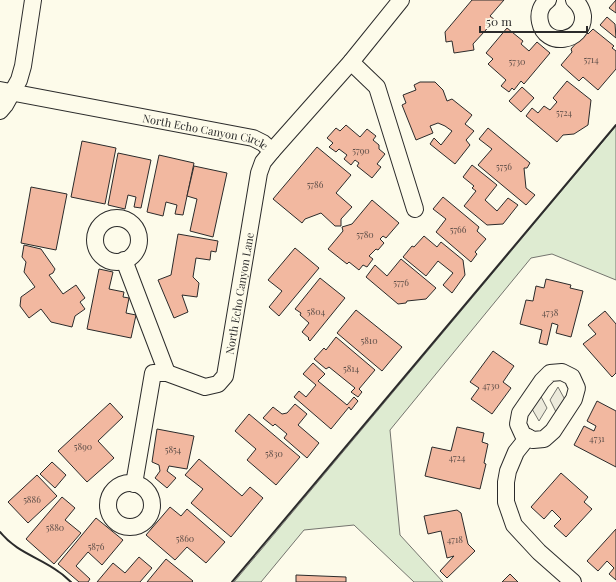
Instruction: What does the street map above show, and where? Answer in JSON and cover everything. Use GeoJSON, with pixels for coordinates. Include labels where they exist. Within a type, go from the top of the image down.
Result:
{"type":"FeatureCollection","features":[{"type":"Feature","properties":{"kind":"street"},"geometry":{"type":"LineString","coordinates":[[0,111],[5,105],[6,91],[19,80],[32,0]]}},
{"type":"Feature","properties":{"kind":"street","name":"North Echo Canyon Circle"},"geometry":{"type":"LineString","coordinates":[[6,91],[253,138],[263,143],[272,151],[351,62],[401,0]]}},
{"type":"Feature","properties":{"kind":"street"},"geometry":{"type":"LineString","coordinates":[[548,0],[541,9],[539,16],[540,24],[549,36],[556,39],[571,37],[577,33],[582,23],[582,12],[574,0]]}},
{"type":"Feature","properties":{"kind":"street"},"geometry":{"type":"LineString","coordinates":[[351,62],[377,87],[415,208]]}},
{"type":"Feature","properties":{"kind":"street","name":"North Echo Canyon Lane"},"geometry":{"type":"LineString","coordinates":[[167,373],[205,387],[218,384],[225,376],[259,173],[263,162],[272,151]]}},
{"type":"Feature","properties":{"kind":"street"},"geometry":{"type":"LineString","coordinates":[[124,260],[167,373],[153,373],[134,484]]}},
{"type":"Feature","properties":{"kind":"street"},"geometry":{"type":"LineString","coordinates":[[528,438],[516,452],[508,470],[506,482],[506,502],[514,525],[539,552],[572,582]]}},
{"type":"Feature","properties":{"kind":"green space"},"geometry":{"type":"Polygon","coordinates":[[[616,126],[616,280],[552,254],[531,258],[390,430],[400,535],[443,582],[414,582],[354,525],[304,530],[261,582],[234,582],[616,126]]]}},
{"type":"Feature","properties":{"kind":"shaded area"},"geometry":{"type":"Polygon","coordinates":[[[558,387],[569,407],[560,420],[550,400],[558,387]]]}},
{"type":"Feature","properties":{"kind":"shaded area"},"geometry":{"type":"Polygon","coordinates":[[[537,389],[547,408],[539,421],[528,402],[537,389]]]}},
{"type":"Feature","properties":{"kind":"building"},"geometry":{"type":"Polygon","coordinates":[[[472,0],[504,0],[490,16],[495,20],[473,44],[474,50],[454,53],[452,41],[446,42],[445,32],[472,0]]]}},
{"type":"Feature","properties":{"kind":"building"},"geometry":{"type":"Polygon","coordinates":[[[616,0],[616,13],[609,8],[616,0]]]}},
{"type":"Feature","properties":{"kind":"building"},"geometry":{"type":"Polygon","coordinates":[[[607,17],[615,24],[616,38],[600,25],[607,17]]]}},
{"type":"Feature","properties":{"kind":"building"},"geometry":{"type":"Polygon","coordinates":[[[507,28],[523,41],[521,44],[529,51],[537,42],[550,53],[524,84],[521,81],[514,90],[512,88],[509,92],[501,86],[506,80],[488,64],[493,59],[486,53],[507,28]]]}},
{"type":"Feature","properties":{"kind":"building"},"geometry":{"type":"Polygon","coordinates":[[[593,29],[614,46],[612,48],[616,51],[616,69],[598,90],[583,77],[579,81],[561,65],[572,52],[571,49],[586,32],[588,34],[593,29]]]}},
{"type":"Feature","properties":{"kind":"building"},"geometry":{"type":"Polygon","coordinates":[[[567,81],[591,100],[588,125],[574,134],[563,135],[557,142],[526,116],[532,108],[538,113],[544,106],[550,110],[557,102],[553,98],[567,81]]]}},
{"type":"Feature","properties":{"kind":"building"},"geometry":{"type":"Polygon","coordinates":[[[420,82],[435,82],[443,90],[447,101],[452,99],[472,115],[465,124],[474,131],[466,140],[470,145],[455,164],[430,144],[434,138],[441,145],[452,131],[445,126],[438,123],[430,126],[433,133],[416,140],[402,105],[406,103],[403,95],[416,90],[414,85],[420,82]]]}},
{"type":"Feature","properties":{"kind":"building"},"geometry":{"type":"Polygon","coordinates":[[[522,87],[534,98],[521,112],[509,101],[522,87]]]}},
{"type":"Feature","properties":{"kind":"building"},"geometry":{"type":"Polygon","coordinates":[[[346,125],[360,137],[367,129],[376,136],[373,140],[379,145],[379,149],[385,154],[377,164],[381,167],[372,178],[357,166],[359,163],[355,160],[351,165],[344,159],[347,155],[339,149],[336,152],[329,147],[333,143],[327,138],[336,128],[340,131],[346,125]]]}},
{"type":"Feature","properties":{"kind":"building"},"geometry":{"type":"Polygon","coordinates":[[[488,128],[530,163],[527,168],[524,168],[526,188],[535,195],[526,205],[478,165],[492,149],[479,139],[488,128]]]}},
{"type":"Feature","properties":{"kind":"building"},"geometry":{"type":"Polygon","coordinates":[[[82,141],[116,148],[105,204],[71,197],[82,141]]]}},
{"type":"Feature","properties":{"kind":"building"},"geometry":{"type":"Polygon","coordinates":[[[317,147],[351,175],[336,193],[352,207],[341,219],[341,226],[335,226],[321,213],[305,219],[302,223],[273,199],[317,147]]]}},
{"type":"Feature","properties":{"kind":"building"},"geometry":{"type":"Polygon","coordinates":[[[118,153],[151,160],[141,208],[134,207],[136,197],[128,195],[125,209],[108,205],[118,153]]]}},
{"type":"Feature","properties":{"kind":"building"},"geometry":{"type":"Polygon","coordinates":[[[159,155],[194,163],[183,215],[175,214],[177,205],[166,202],[163,216],[147,212],[159,155]]]}},
{"type":"Feature","properties":{"kind":"building"},"geometry":{"type":"Polygon","coordinates":[[[472,165],[497,185],[485,200],[497,211],[508,198],[518,205],[503,224],[487,225],[464,206],[476,191],[472,188],[474,186],[463,177],[472,165]]]}},
{"type":"Feature","properties":{"kind":"building"},"geometry":{"type":"Polygon","coordinates":[[[194,166],[227,173],[213,237],[190,231],[197,199],[187,196],[194,166]]]}},
{"type":"Feature","properties":{"kind":"building"},"geometry":{"type":"Polygon","coordinates":[[[31,187],[67,194],[56,250],[21,243],[31,187]]]}},
{"type":"Feature","properties":{"kind":"building"},"geometry":{"type":"Polygon","coordinates":[[[443,197],[479,227],[477,231],[486,239],[475,252],[477,254],[471,262],[436,232],[446,219],[433,209],[443,197]]]}},
{"type":"Feature","properties":{"kind":"building"},"geometry":{"type":"Polygon","coordinates":[[[372,200],[399,223],[386,238],[383,236],[380,239],[384,243],[378,250],[376,249],[369,256],[373,259],[367,267],[363,265],[359,270],[349,262],[347,264],[328,249],[343,231],[342,227],[352,224],[372,200]]]}},
{"type":"Feature","properties":{"kind":"building"},"geometry":{"type":"Polygon","coordinates":[[[178,234],[218,241],[216,252],[211,251],[210,260],[196,258],[193,277],[199,283],[197,297],[182,295],[188,312],[174,318],[158,280],[171,275],[178,234]]]}},
{"type":"Feature","properties":{"kind":"building"},"geometry":{"type":"Polygon","coordinates":[[[424,236],[437,247],[441,242],[463,260],[465,275],[452,293],[443,285],[453,273],[438,261],[426,276],[403,257],[412,246],[414,247],[424,236]]]}},
{"type":"Feature","properties":{"kind":"building"},"geometry":{"type":"Polygon","coordinates":[[[24,245],[41,249],[55,269],[53,273],[49,275],[63,294],[76,285],[85,298],[80,302],[85,309],[75,316],[72,327],[51,322],[41,309],[29,318],[20,306],[21,297],[35,287],[24,272],[26,262],[22,257],[24,245]]]}},
{"type":"Feature","properties":{"kind":"building"},"geometry":{"type":"Polygon","coordinates":[[[295,248],[319,268],[279,316],[269,307],[282,291],[268,280],[295,248]]]}},
{"type":"Feature","properties":{"kind":"building"},"geometry":{"type":"Polygon","coordinates":[[[401,259],[436,288],[426,299],[407,301],[406,303],[398,304],[366,277],[375,265],[387,276],[401,259]]]}},
{"type":"Feature","properties":{"kind":"building"},"geometry":{"type":"Polygon","coordinates":[[[99,269],[113,272],[109,289],[124,292],[123,297],[129,298],[126,313],[136,315],[131,338],[87,329],[99,269]]]}},
{"type":"Feature","properties":{"kind":"building"},"geometry":{"type":"Polygon","coordinates":[[[320,278],[345,298],[310,341],[308,339],[309,338],[302,332],[309,323],[300,315],[301,313],[295,309],[320,278]]]}},
{"type":"Feature","properties":{"kind":"building"},"geometry":{"type":"Polygon","coordinates":[[[546,279],[571,285],[570,288],[583,291],[571,337],[556,333],[558,325],[552,323],[547,345],[539,343],[542,330],[520,324],[526,300],[533,301],[536,286],[544,288],[546,279]]]}},
{"type":"Feature","properties":{"kind":"building"},"geometry":{"type":"Polygon","coordinates":[[[356,310],[402,347],[382,371],[337,333],[356,310]]]}},
{"type":"Feature","properties":{"kind":"building"},"geometry":{"type":"Polygon","coordinates":[[[605,311],[616,324],[616,373],[612,377],[583,344],[596,334],[588,325],[605,311]]]}},
{"type":"Feature","properties":{"kind":"building"},"geometry":{"type":"Polygon","coordinates":[[[336,337],[375,370],[359,389],[362,392],[358,397],[351,392],[355,388],[329,367],[326,369],[314,359],[324,348],[326,350],[336,337]]]}},
{"type":"Feature","properties":{"kind":"building"},"geometry":{"type":"Polygon","coordinates":[[[493,351],[514,366],[503,382],[511,388],[492,414],[471,399],[479,388],[470,382],[493,351]]]}},
{"type":"Feature","properties":{"kind":"building"},"geometry":{"type":"Polygon","coordinates":[[[313,363],[325,374],[318,381],[347,405],[354,397],[358,401],[351,410],[349,407],[331,429],[294,397],[299,391],[306,397],[316,385],[303,374],[313,363]]]}},
{"type":"Feature","properties":{"kind":"building"},"geometry":{"type":"Polygon","coordinates":[[[597,401],[616,411],[616,467],[574,445],[584,426],[594,431],[596,426],[587,421],[597,401]]]}},
{"type":"Feature","properties":{"kind":"building"},"geometry":{"type":"Polygon","coordinates":[[[110,403],[123,417],[98,441],[114,458],[87,482],[58,451],[110,403]]]}},
{"type":"Feature","properties":{"kind":"building"},"geometry":{"type":"Polygon","coordinates":[[[295,404],[307,414],[298,425],[319,443],[307,458],[284,438],[287,434],[275,424],[273,426],[263,418],[273,407],[282,414],[287,413],[295,404]]]}},
{"type":"Feature","properties":{"kind":"building"},"geometry":{"type":"Polygon","coordinates":[[[249,414],[300,457],[276,485],[247,460],[256,449],[235,431],[249,414]]]}},
{"type":"Feature","properties":{"kind":"building"},"geometry":{"type":"Polygon","coordinates":[[[457,427],[484,433],[482,442],[488,444],[484,463],[486,464],[480,489],[425,476],[432,447],[451,451],[457,427]]]}},
{"type":"Feature","properties":{"kind":"building"},"geometry":{"type":"Polygon","coordinates":[[[157,429],[194,436],[187,469],[169,466],[167,471],[176,478],[167,488],[155,478],[160,471],[159,465],[152,462],[157,429]]]}},
{"type":"Feature","properties":{"kind":"building"},"geometry":{"type":"Polygon","coordinates":[[[199,459],[242,496],[250,487],[263,498],[231,537],[191,503],[203,489],[185,475],[199,459]]]}},
{"type":"Feature","properties":{"kind":"building"},"geometry":{"type":"Polygon","coordinates":[[[52,462],[66,475],[55,488],[40,474],[52,462]]]}},
{"type":"Feature","properties":{"kind":"building"},"geometry":{"type":"Polygon","coordinates":[[[561,473],[588,497],[584,502],[592,509],[566,537],[554,526],[561,519],[552,510],[544,519],[531,507],[561,473]]]}},
{"type":"Feature","properties":{"kind":"building"},"geometry":{"type":"Polygon","coordinates":[[[37,475],[57,496],[28,523],[8,502],[37,475]]]}},
{"type":"Feature","properties":{"kind":"building"},"geometry":{"type":"Polygon","coordinates":[[[62,497],[75,508],[65,520],[81,533],[54,564],[26,539],[62,497]]]}},
{"type":"Feature","properties":{"kind":"building"},"geometry":{"type":"Polygon","coordinates":[[[170,507],[181,516],[187,509],[225,542],[206,563],[187,547],[175,560],[146,535],[170,507]]]}},
{"type":"Feature","properties":{"kind":"building"},"geometry":{"type":"Polygon","coordinates":[[[457,510],[461,513],[468,544],[475,551],[447,578],[440,571],[454,556],[447,558],[441,531],[428,534],[424,516],[457,510]]]}},
{"type":"Feature","properties":{"kind":"building"},"geometry":{"type":"Polygon","coordinates":[[[96,518],[123,540],[102,565],[88,552],[76,566],[90,579],[88,582],[79,582],[58,564],[96,518]]]}},
{"type":"Feature","properties":{"kind":"building"},"geometry":{"type":"Polygon","coordinates":[[[616,529],[616,580],[609,574],[614,568],[607,561],[598,571],[587,561],[616,529]]]}},
{"type":"Feature","properties":{"kind":"building"},"geometry":{"type":"Polygon","coordinates":[[[139,557],[152,568],[140,582],[97,582],[113,563],[125,573],[139,557]]]}},
{"type":"Feature","properties":{"kind":"building"},"geometry":{"type":"Polygon","coordinates":[[[166,559],[193,581],[147,582],[166,559]]]}},
{"type":"Feature","properties":{"kind":"building"},"geometry":{"type":"Polygon","coordinates":[[[510,574],[518,582],[502,582],[510,574]]]}},
{"type":"Feature","properties":{"kind":"building"},"geometry":{"type":"Polygon","coordinates":[[[296,575],[346,577],[346,582],[296,582],[296,575]]]}},
{"type":"Feature","properties":{"kind":"wall"},"geometry":{"type":"LineString","coordinates":[[232,582],[616,125]]}},
{"type":"Feature","properties":{"kind":"wall"},"geometry":{"type":"LineString","coordinates":[[0,532],[21,550],[62,574],[71,582]]}}]}
